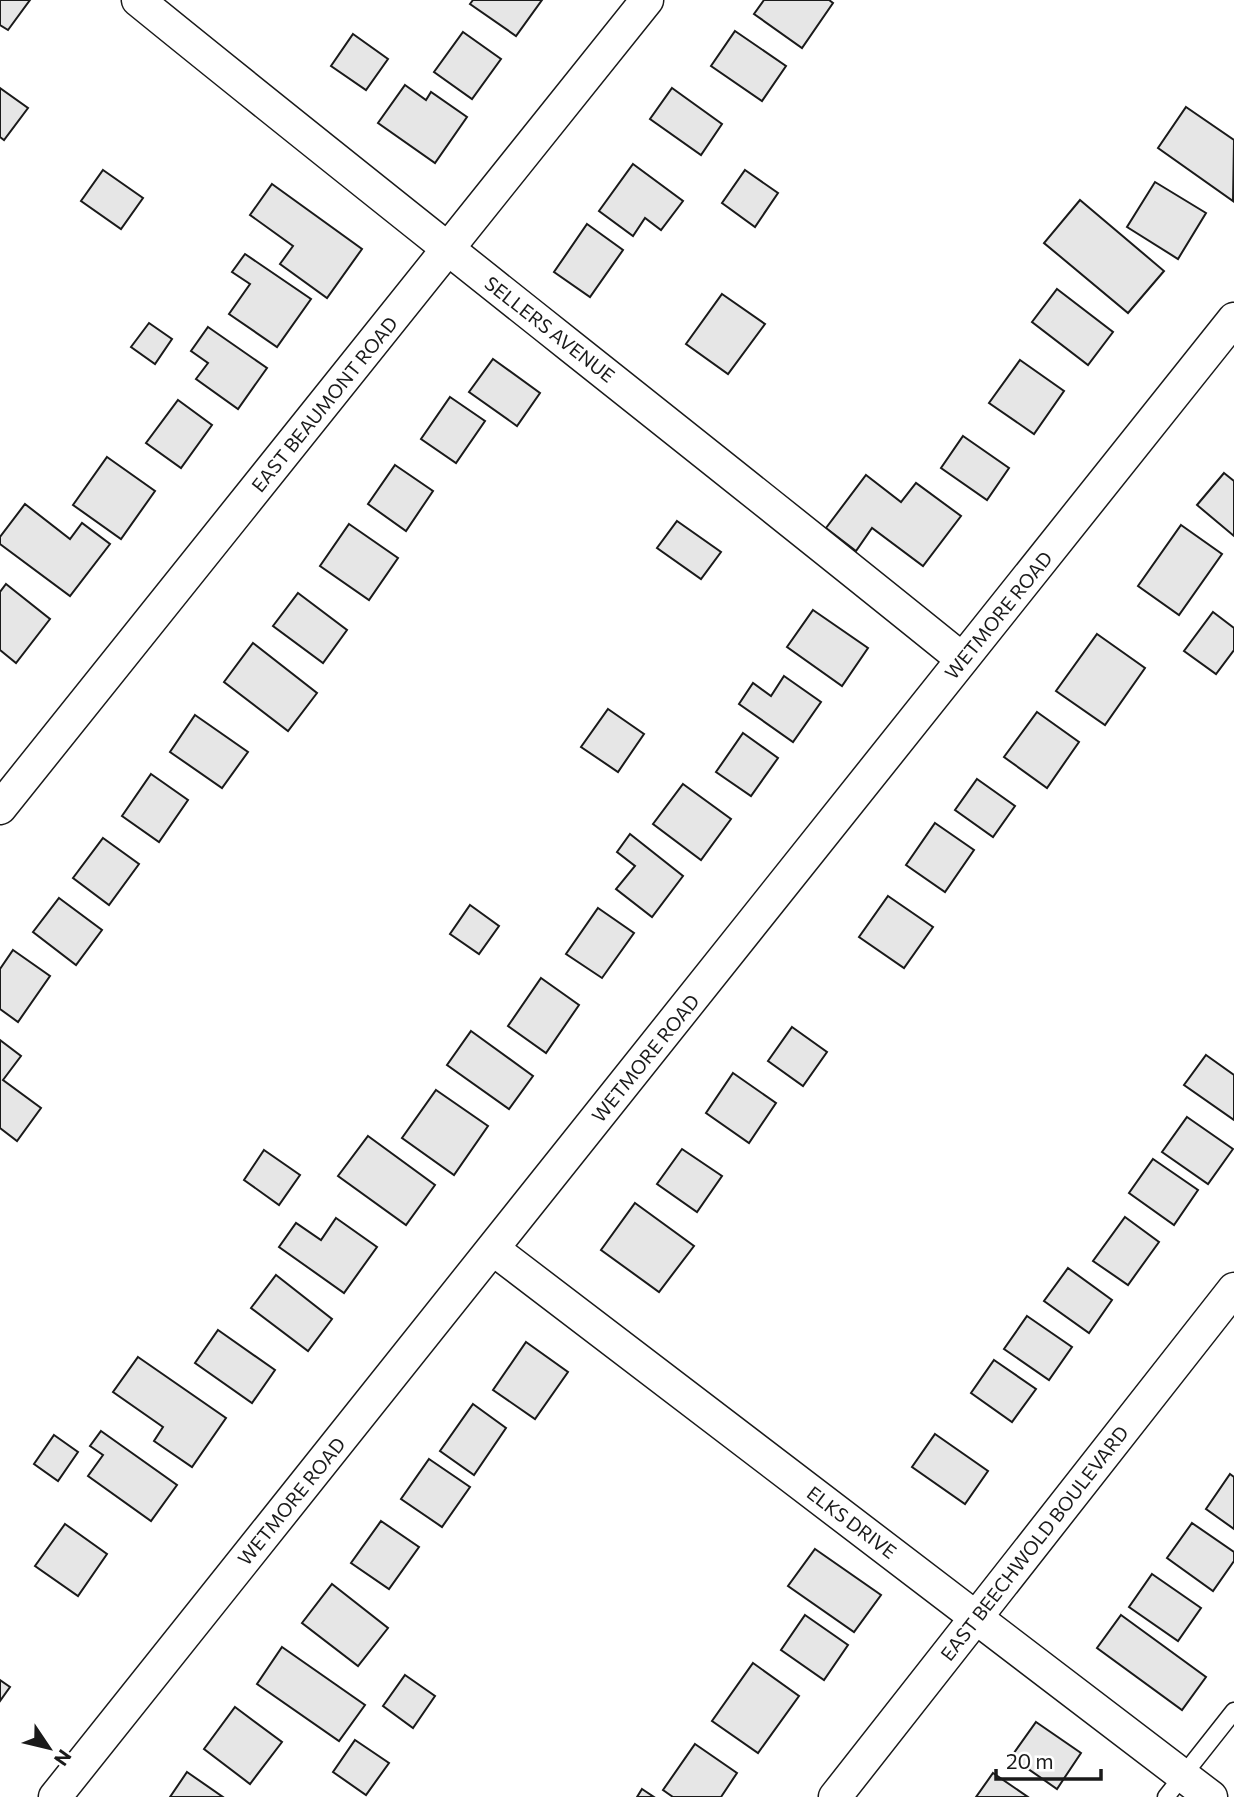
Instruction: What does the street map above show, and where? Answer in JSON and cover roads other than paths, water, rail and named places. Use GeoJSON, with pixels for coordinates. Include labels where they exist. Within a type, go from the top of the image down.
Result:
{"type":"FeatureCollection","features":[{"type":"Feature","properties":{"kind":"street","name":"SELLERS AVENUE"},"geometry":{"type":"LineString","coordinates":[[138,0],[962,659]]}},
{"type":"Feature","properties":{"kind":"street","name":"EAST BEAUMONT ROAD"},"geometry":{"type":"LineString","coordinates":[[0,808],[647,0]]}},
{"type":"Feature","properties":{"kind":"street","name":"WETMORE ROAD"},"geometry":{"type":"LineString","coordinates":[[55,1797],[1234,319]]}},
{"type":"Feature","properties":{"kind":"street","name":"ELKS DRIVE"},"geometry":{"type":"LineString","coordinates":[[493,1248],[977,1616],[1175,1786],[1211,1797]]}},
{"type":"Feature","properties":{"kind":"street","name":"EAST BEECHWOLD BOULEVARD"},"geometry":{"type":"LineString","coordinates":[[835,1797],[1234,1289]]}},
{"type":"Feature","properties":{"kind":"lane"},"geometry":{"type":"LineString","coordinates":[[1175,1786],[1234,1710]]}}]}
